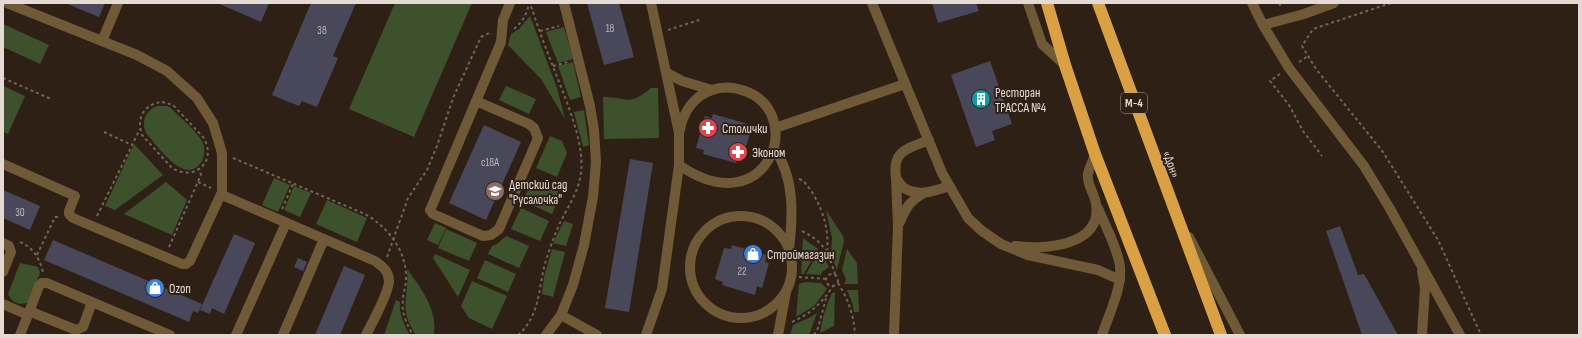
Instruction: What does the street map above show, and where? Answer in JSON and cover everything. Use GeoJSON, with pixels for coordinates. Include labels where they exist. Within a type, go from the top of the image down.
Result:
{"type":"FeatureCollection","features":[{"type":"Feature","properties":{"kind":"highway"},"geometry":{"type":"LineString","coordinates":[[1047,3],[1065,65],[1095,154],[1165,335]]}},
{"type":"Feature","properties":{"kind":"highway","name":"«Дон»"},"geometry":{"type":"LineString","coordinates":[[1098,3],[1221,335]]}},
{"type":"Feature","properties":{"kind":"street"},"geometry":{"type":"LineString","coordinates":[[3,164],[75,196],[69,210],[69,214],[73,218],[182,264],[186,264],[190,261],[222,195],[222,153],[213,123],[197,98],[167,71],[137,55],[7,3]]}},
{"type":"Feature","properties":{"kind":"street"},"geometry":{"type":"LineString","coordinates":[[102,41],[118,3]]}},
{"type":"Feature","properties":{"kind":"street"},"geometry":{"type":"LineString","coordinates":[[476,101],[529,124],[534,128],[538,138],[499,229],[487,236],[483,236],[433,214],[430,210],[476,101],[501,42],[500,36],[503,20],[510,3]]}},
{"type":"Feature","properties":{"kind":"street"},"geometry":{"type":"LineString","coordinates":[[546,335],[562,315],[573,285],[584,245],[593,197],[596,162],[594,130],[570,23],[564,3]]}},
{"type":"Feature","properties":{"kind":"street"},"geometry":{"type":"LineString","coordinates":[[646,335],[662,289],[679,166],[679,133],[667,73],[650,3]]}},
{"type":"Feature","properties":{"kind":"street"},"geometry":{"type":"LineString","coordinates":[[872,3],[942,173],[968,218],[982,231],[1001,244],[1028,256],[1098,270],[1120,280]]}},
{"type":"Feature","properties":{"kind":"street"},"geometry":{"type":"LineString","coordinates":[[1028,3],[1042,44],[1065,65]]}},
{"type":"Feature","properties":{"kind":"street"},"geometry":{"type":"LineString","coordinates":[[1252,3],[1263,25],[1289,68],[1364,166],[1389,207],[1460,335]]}},
{"type":"Feature","properties":{"kind":"street"},"geometry":{"type":"LineString","coordinates":[[1263,25],[1304,14],[1334,3]]}},
{"type":"Feature","properties":{"kind":"street"},"geometry":{"type":"LineString","coordinates":[[667,73],[682,81],[712,90],[731,88],[749,92],[764,104],[769,112],[775,128],[774,148],[768,161],[759,172],[747,179],[734,183],[715,182],[691,174],[679,166]]}},
{"type":"Feature","properties":{"kind":"street"},"geometry":{"type":"LineString","coordinates":[[775,128],[905,84]]}},
{"type":"Feature","properties":{"kind":"street"},"geometry":{"type":"LineString","coordinates":[[679,133],[681,123],[689,106],[712,90]]}},
{"type":"Feature","properties":{"kind":"street"},"geometry":{"type":"LineString","coordinates":[[894,335],[898,226],[894,166],[898,156],[908,149],[929,140]]}},
{"type":"Feature","properties":{"kind":"street"},"geometry":{"type":"LineString","coordinates":[[774,148],[783,163],[788,177],[792,222],[789,250],[792,270],[778,335]]}},
{"type":"Feature","properties":{"kind":"street"},"geometry":{"type":"LineString","coordinates":[[1095,154],[1087,176],[1120,266],[1120,280],[1102,335]]}},
{"type":"Feature","properties":{"kind":"street"},"geometry":{"type":"LineString","coordinates":[[896,178],[903,188],[912,192],[924,193]]}},
{"type":"Feature","properties":{"kind":"street"},"geometry":{"type":"LineString","coordinates":[[898,226],[907,206],[914,198],[924,193],[949,186]]}},
{"type":"Feature","properties":{"kind":"street"},"geometry":{"type":"LineString","coordinates":[[222,195],[375,261],[383,267],[387,271],[389,280],[387,290],[366,335]]}},
{"type":"Feature","properties":{"kind":"street"},"geometry":{"type":"LineString","coordinates":[[1171,202],[1240,335]]}},
{"type":"Feature","properties":{"kind":"street"},"geometry":{"type":"LineString","coordinates":[[1001,244],[1031,248],[1051,247],[1073,241],[1087,232],[1096,221],[1096,204]]}},
{"type":"Feature","properties":{"kind":"street"},"geometry":{"type":"LineString","coordinates":[[787,289],[782,297],[767,311],[748,317],[728,316],[710,307],[697,292],[690,273],[690,263],[695,244],[704,232],[715,222],[734,216],[754,217],[764,221],[779,233],[789,250]]}},
{"type":"Feature","properties":{"kind":"street"},"geometry":{"type":"LineString","coordinates":[[236,335],[282,221]]}},
{"type":"Feature","properties":{"kind":"street"},"geometry":{"type":"LineString","coordinates":[[283,335],[324,239]]}},
{"type":"Feature","properties":{"kind":"street"},"geometry":{"type":"LineString","coordinates":[[3,272],[11,252],[7,246]]}},
{"type":"Feature","properties":{"kind":"street"},"geometry":{"type":"LineString","coordinates":[[1421,265],[1425,288],[1422,335]]}},
{"type":"Feature","properties":{"kind":"street"},"geometry":{"type":"LineString","coordinates":[[20,335],[39,286],[42,283],[47,283],[170,335]]}},
{"type":"Feature","properties":{"kind":"street"},"geometry":{"type":"LineString","coordinates":[[3,304],[76,330],[82,327],[92,302]]}},
{"type":"Feature","properties":{"kind":"street"},"geometry":{"type":"LineString","coordinates":[[562,315],[597,335]]}},
{"type":"Feature","properties":{"kind":"path"},"geometry":{"type":"LineString","coordinates":[[383,267],[408,198],[427,170],[437,146],[453,98],[480,37],[489,33],[500,36],[512,31],[520,24],[526,15],[529,3]]}},
{"type":"Feature","properties":{"kind":"path"},"geometry":{"type":"LineString","coordinates":[[518,335],[534,314],[540,296],[545,265],[552,242],[572,201],[581,173],[575,129],[566,100],[529,3]]}},
{"type":"Feature","properties":{"kind":"path"},"geometry":{"type":"LineString","coordinates":[[1391,3],[1313,29],[1302,46],[1316,69],[1383,152],[1438,240],[1481,335]]}},
{"type":"Feature","properties":{"kind":"path"},"geometry":{"type":"LineString","coordinates":[[658,33],[702,18]]}},
{"type":"Feature","properties":{"kind":"path"},"geometry":{"type":"LineString","coordinates":[[540,32],[570,23]]}},
{"type":"Feature","properties":{"kind":"path"},"geometry":{"type":"LineString","coordinates":[[1308,56],[1270,81],[1290,105],[1303,131],[1322,156]]}},
{"type":"Feature","properties":{"kind":"path"},"geometry":{"type":"LineString","coordinates":[[553,66],[578,59]]}},
{"type":"Feature","properties":{"kind":"path"},"geometry":{"type":"LineString","coordinates":[[3,78],[51,100]]}},
{"type":"Feature","properties":{"kind":"path"},"geometry":{"type":"LineString","coordinates":[[162,102],[173,105],[204,137],[207,143],[208,158],[199,169],[192,172],[185,173],[172,168],[142,135],[140,128],[142,114],[151,105],[162,102]]}},
{"type":"Feature","properties":{"kind":"path"},"geometry":{"type":"LineString","coordinates":[[92,226],[140,128]]}},
{"type":"Feature","properties":{"kind":"path"},"geometry":{"type":"LineString","coordinates":[[104,132],[132,144]]}},
{"type":"Feature","properties":{"kind":"path"},"geometry":{"type":"LineString","coordinates":[[222,153],[365,214],[386,229],[402,255],[406,279],[402,302],[403,311],[406,323],[413,335]]}},
{"type":"Feature","properties":{"kind":"path"},"geometry":{"type":"LineString","coordinates":[[165,257],[201,175],[199,169]]}},
{"type":"Feature","properties":{"kind":"path"},"geometry":{"type":"LineString","coordinates":[[796,178],[802,180],[808,187],[824,215],[828,235],[827,253]]}},
{"type":"Feature","properties":{"kind":"path"},"geometry":{"type":"LineString","coordinates":[[282,221],[293,183]]}},
{"type":"Feature","properties":{"kind":"path"},"geometry":{"type":"LineString","coordinates":[[37,255],[54,217],[69,214]]}},
{"type":"Feature","properties":{"kind":"path"},"geometry":{"type":"LineString","coordinates":[[801,231],[815,238],[824,246],[838,279],[838,283],[850,305],[855,335]]}},
{"type":"Feature","properties":{"kind":"path"},"geometry":{"type":"LineString","coordinates":[[7,246],[16,240],[27,245],[37,255],[43,271],[42,283]]}},
{"type":"Feature","properties":{"kind":"path"},"geometry":{"type":"LineString","coordinates":[[827,279],[829,275],[835,274]]}},
{"type":"Feature","properties":{"kind":"path"},"geometry":{"type":"LineString","coordinates":[[799,277],[827,279]]}},
{"type":"Feature","properties":{"kind":"path"},"geometry":{"type":"LineString","coordinates":[[827,279],[827,283],[833,286]]}},
{"type":"Feature","properties":{"kind":"path"},"geometry":{"type":"LineString","coordinates":[[791,323],[811,312],[828,294],[833,286],[838,283]]}},
{"type":"Feature","properties":{"kind":"path"},"geometry":{"type":"LineString","coordinates":[[814,335],[818,328],[828,294]]}},
{"type":"Feature","properties":{"kind":"green space"},"geometry":{"type":"Polygon","coordinates":[[[395,3],[472,3],[414,137],[349,109],[395,3]]]}},
{"type":"Feature","properties":{"kind":"green space"},"geometry":{"type":"Polygon","coordinates":[[[530,16],[557,88],[565,119],[541,79],[508,45],[511,34],[519,29],[530,16]]]}},
{"type":"Feature","properties":{"kind":"green space"},"geometry":{"type":"Polygon","coordinates":[[[3,24],[49,45],[40,64],[3,47],[3,24]]]}},
{"type":"Feature","properties":{"kind":"green space"},"geometry":{"type":"Polygon","coordinates":[[[564,27],[573,59],[558,63],[546,32],[564,27]]]}},
{"type":"Feature","properties":{"kind":"green space"},"geometry":{"type":"Polygon","coordinates":[[[573,62],[581,97],[570,100],[558,66],[573,62]]]}},
{"type":"Feature","properties":{"kind":"green space"},"geometry":{"type":"Polygon","coordinates":[[[3,86],[25,96],[8,134],[3,132],[3,86]]]}},
{"type":"Feature","properties":{"kind":"green space"},"geometry":{"type":"Polygon","coordinates":[[[506,86],[536,99],[529,114],[499,100],[506,86]]]}},
{"type":"Feature","properties":{"kind":"green space"},"geometry":{"type":"Polygon","coordinates":[[[651,88],[658,88],[659,138],[604,139],[603,97],[628,100],[643,94],[651,88]]]}},
{"type":"Feature","properties":{"kind":"green space"},"geometry":{"type":"Polygon","coordinates":[[[157,106],[167,106],[171,108],[193,129],[200,138],[204,145],[204,154],[202,161],[195,168],[188,170],[172,162],[146,133],[144,124],[145,117],[153,108],[157,106]]]}},
{"type":"Feature","properties":{"kind":"green space"},"geometry":{"type":"Polygon","coordinates":[[[584,110],[589,145],[583,147],[574,112],[584,110]]]}},
{"type":"Feature","properties":{"kind":"green space"},"geometry":{"type":"Polygon","coordinates":[[[550,136],[562,141],[567,153],[557,177],[536,168],[550,136]]]}},
{"type":"Feature","properties":{"kind":"green space"},"geometry":{"type":"Polygon","coordinates":[[[134,144],[163,175],[115,210],[105,206],[134,144]]]}},
{"type":"Feature","properties":{"kind":"green space"},"geometry":{"type":"Polygon","coordinates":[[[274,178],[290,185],[278,212],[262,205],[274,178]]]}},
{"type":"Feature","properties":{"kind":"green space"},"geometry":{"type":"Polygon","coordinates":[[[532,180],[561,193],[552,214],[523,201],[532,180]]]}},
{"type":"Feature","properties":{"kind":"green space"},"geometry":{"type":"Polygon","coordinates":[[[166,182],[187,200],[172,235],[124,214],[166,182]]]}},
{"type":"Feature","properties":{"kind":"green space"},"geometry":{"type":"Polygon","coordinates":[[[294,186],[311,193],[300,217],[284,210],[294,186]]]}},
{"type":"Feature","properties":{"kind":"green space"},"geometry":{"type":"Polygon","coordinates":[[[327,200],[367,218],[357,242],[316,224],[327,200]]]}},
{"type":"Feature","properties":{"kind":"green space"},"geometry":{"type":"Polygon","coordinates":[[[521,208],[549,221],[540,241],[511,229],[521,208]]]}},
{"type":"Feature","properties":{"kind":"green space"},"geometry":{"type":"Polygon","coordinates":[[[826,210],[843,236],[844,241],[837,270],[831,255],[832,238],[826,210]]]}},
{"type":"Feature","properties":{"kind":"green space"},"geometry":{"type":"Polygon","coordinates":[[[564,221],[573,224],[566,246],[553,243],[564,221]]]}},
{"type":"Feature","properties":{"kind":"green space"},"geometry":{"type":"Polygon","coordinates":[[[435,223],[446,228],[438,245],[427,240],[435,223]]]}},
{"type":"Feature","properties":{"kind":"green space"},"geometry":{"type":"Polygon","coordinates":[[[446,229],[477,243],[469,261],[438,248],[446,229]]]}},
{"type":"Feature","properties":{"kind":"green space"},"geometry":{"type":"Polygon","coordinates":[[[506,236],[529,246],[519,268],[488,254],[492,246],[497,244],[506,236]]]}},
{"type":"Feature","properties":{"kind":"green space"},"geometry":{"type":"Polygon","coordinates":[[[803,238],[818,249],[804,274],[801,274],[803,238]]]}},
{"type":"Feature","properties":{"kind":"green space"},"geometry":{"type":"Polygon","coordinates":[[[552,249],[565,252],[553,297],[542,294],[544,277],[552,249]]]}},
{"type":"Feature","properties":{"kind":"green space"},"geometry":{"type":"Polygon","coordinates":[[[847,249],[857,263],[858,284],[844,284],[846,279],[842,270],[847,249]]]}},
{"type":"Feature","properties":{"kind":"green space"},"geometry":{"type":"Polygon","coordinates":[[[820,250],[829,267],[822,272],[821,275],[806,274],[820,250]]]}},
{"type":"Feature","properties":{"kind":"green space"},"geometry":{"type":"Polygon","coordinates":[[[435,254],[470,270],[458,297],[433,258],[435,254]]]}},
{"type":"Feature","properties":{"kind":"green space"},"geometry":{"type":"Polygon","coordinates":[[[485,260],[516,274],[508,292],[477,278],[485,260]]]}},
{"type":"Feature","properties":{"kind":"green space"},"geometry":{"type":"Polygon","coordinates":[[[20,263],[38,267],[40,273],[31,298],[24,304],[16,303],[8,294],[20,263]]]}},
{"type":"Feature","properties":{"kind":"green space"},"geometry":{"type":"Polygon","coordinates":[[[407,269],[423,292],[431,308],[435,326],[434,335],[416,335],[410,325],[406,309],[407,269]]]}},
{"type":"Feature","properties":{"kind":"green space"},"geometry":{"type":"Polygon","coordinates":[[[472,281],[507,296],[492,329],[469,318],[461,306],[472,281]]]}},
{"type":"Feature","properties":{"kind":"green space"},"geometry":{"type":"Polygon","coordinates":[[[805,282],[821,283],[827,289],[814,306],[796,317],[799,284],[805,282]]]}},
{"type":"Feature","properties":{"kind":"green space"},"geometry":{"type":"Polygon","coordinates":[[[847,290],[858,290],[859,312],[854,312],[847,290]]]}},
{"type":"Feature","properties":{"kind":"green space"},"geometry":{"type":"Polygon","coordinates":[[[835,292],[834,326],[820,333],[828,303],[832,293],[835,292]]]}},
{"type":"Feature","properties":{"kind":"green space"},"geometry":{"type":"Polygon","coordinates":[[[396,300],[400,302],[402,319],[410,335],[384,335],[396,300]]]}},
{"type":"Feature","properties":{"kind":"green space"},"geometry":{"type":"Polygon","coordinates":[[[817,313],[809,335],[790,335],[793,325],[817,313]]]}},
{"type":"Feature","properties":{"kind":"building"},"geometry":{"type":"Polygon","coordinates":[[[65,3],[105,3],[99,17],[65,3]]]}},
{"type":"Feature","properties":{"kind":"building"},"geometry":{"type":"Polygon","coordinates":[[[217,3],[269,3],[261,22],[217,3]]]}},
{"type":"Feature","properties":{"kind":"building"},"geometry":{"type":"Polygon","coordinates":[[[311,3],[356,3],[333,56],[338,58],[317,107],[302,101],[299,106],[272,95],[311,3]]]}},
{"type":"Feature","properties":{"kind":"building"},"geometry":{"type":"Polygon","coordinates":[[[587,3],[619,3],[634,57],[604,65],[587,3]]]}},
{"type":"Feature","properties":{"kind":"building"},"geometry":{"type":"Polygon","coordinates":[[[932,3],[976,3],[979,11],[938,23],[932,3]]]}},
{"type":"Feature","properties":{"kind":"building","name":"Ресторан ТРАССА №4"},"geometry":{"type":"Polygon","coordinates":[[[990,61],[1012,124],[992,131],[995,140],[976,147],[951,75],[990,61]]]}},
{"type":"Feature","properties":{"kind":"building"},"geometry":{"type":"Polygon","coordinates":[[[713,114],[748,124],[746,131],[750,133],[743,157],[738,156],[736,163],[703,154],[704,150],[696,148],[705,116],[712,118],[713,114]]]}},
{"type":"Feature","properties":{"kind":"building"},"geometry":{"type":"Polygon","coordinates":[[[484,125],[521,142],[486,220],[449,203],[484,125]]]}},
{"type":"Feature","properties":{"kind":"building"},"geometry":{"type":"Polygon","coordinates":[[[630,159],[653,163],[629,312],[605,308],[630,159]]]}},
{"type":"Feature","properties":{"kind":"building"},"geometry":{"type":"Polygon","coordinates":[[[3,190],[40,206],[30,230],[3,218],[3,190]]]}},
{"type":"Feature","properties":{"kind":"building"},"geometry":{"type":"Polygon","coordinates":[[[1340,226],[1358,275],[1364,274],[1398,335],[1362,335],[1326,231],[1340,226]]]}},
{"type":"Feature","properties":{"kind":"building"},"geometry":{"type":"Polygon","coordinates":[[[234,234],[255,243],[224,314],[212,308],[210,314],[200,310],[234,234]]]}},
{"type":"Feature","properties":{"kind":"building"},"geometry":{"type":"Polygon","coordinates":[[[53,240],[202,304],[198,313],[193,311],[189,322],[44,260],[53,240]]]}},
{"type":"Feature","properties":{"kind":"building"},"geometry":{"type":"Polygon","coordinates":[[[732,245],[767,255],[765,262],[769,263],[762,288],[757,286],[755,295],[722,285],[723,282],[715,279],[724,248],[731,249],[732,245]]]}},
{"type":"Feature","properties":{"kind":"building"},"geometry":{"type":"Polygon","coordinates":[[[298,258],[307,262],[303,271],[294,267],[298,258]]]}},
{"type":"Feature","properties":{"kind":"building"},"geometry":{"type":"Polygon","coordinates":[[[344,266],[365,275],[340,335],[315,335],[344,266]]]}},
{"type":"Feature","properties":{"kind":"place","name":"Ресторан ТРАССА №4"},"geometry":{"type":"Point","coordinates":[981,99]}},
{"type":"Feature","properties":{"kind":"place","name":"Столички"},"geometry":{"type":"Point","coordinates":[708,128]}},
{"type":"Feature","properties":{"kind":"place","name":"Эконом"},"geometry":{"type":"Point","coordinates":[738,152]}},
{"type":"Feature","properties":{"kind":"place","name":"Детский сад \"Русалочка\""},"geometry":{"type":"Point","coordinates":[495,191]}},
{"type":"Feature","properties":{"kind":"place","name":"Строймагазин"},"geometry":{"type":"Point","coordinates":[753,254]}},
{"type":"Feature","properties":{"kind":"place","name":"Ozon"},"geometry":{"type":"Point","coordinates":[155,288]}}]}
